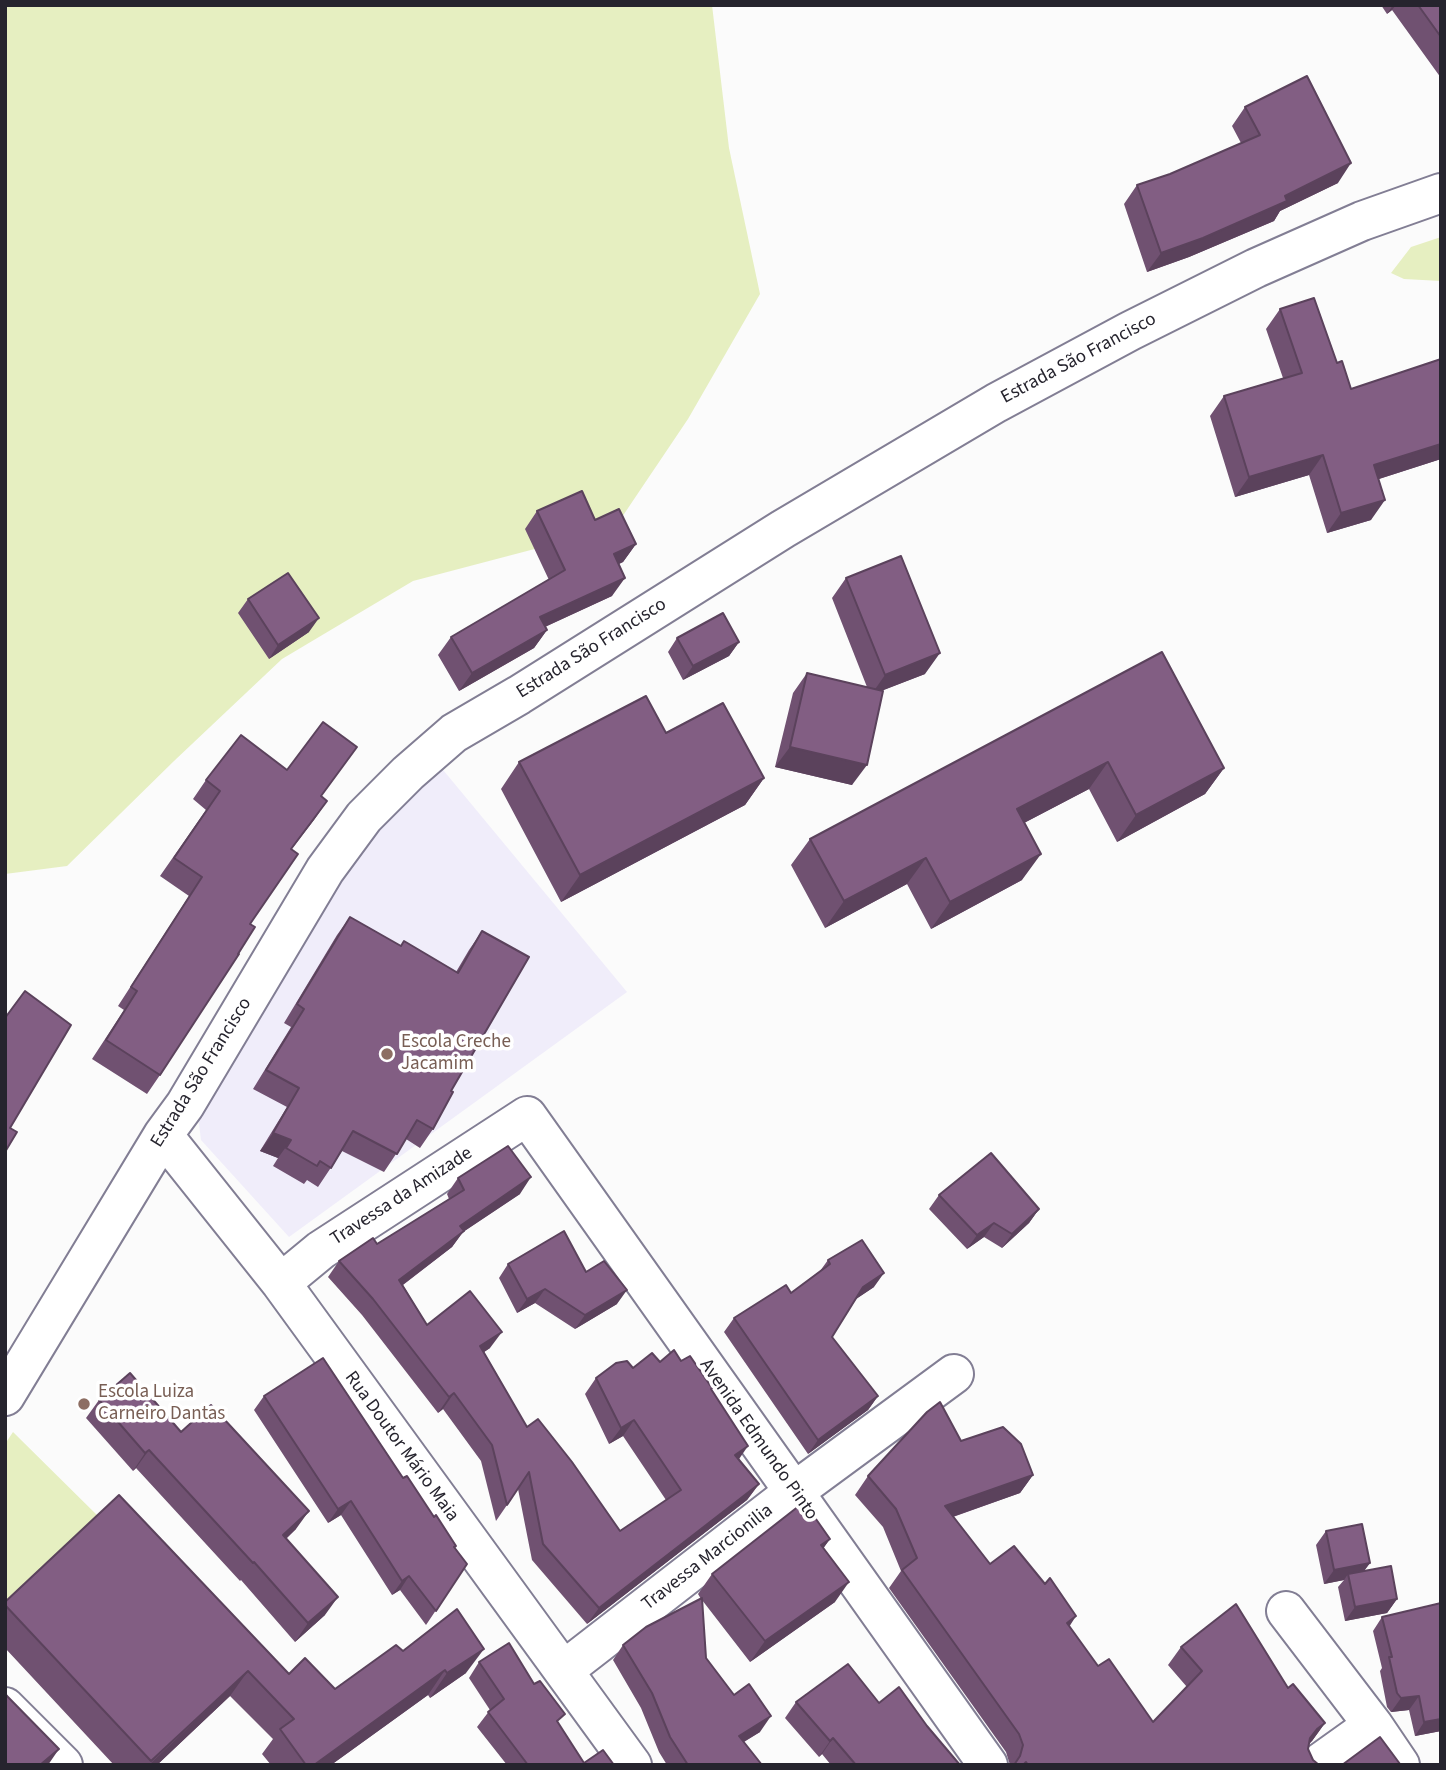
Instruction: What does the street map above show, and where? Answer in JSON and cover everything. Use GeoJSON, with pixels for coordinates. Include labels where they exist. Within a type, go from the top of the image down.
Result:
{"type":"FeatureCollection","features":[{"type":"Feature","properties":{"kind":"street","name":"Estrada São Francisco"},"geometry":{"type":"LineString","coordinates":[[5,1396],[325,870],[364,817],[408,773],[454,733],[783,529],[996,403],[1130,331],[1256,268],[1362,222],[1441,193]]}},
{"type":"Feature","properties":{"kind":"street","name":"Travessa da Amizade"},"geometry":{"type":"LineString","coordinates":[[281,1283],[321,1250],[527,1116]]}},
{"type":"Feature","properties":{"kind":"street","name":"Avenida Edmundo Pinto"},"geometry":{"type":"LineString","coordinates":[[527,1116],[988,1765]]}},
{"type":"Feature","properties":{"kind":"street","name":"Rua Doutor Mário Maia"},"geometry":{"type":"LineString","coordinates":[[163,1135],[281,1283],[632,1765]]}},
{"type":"Feature","properties":{"kind":"street","name":"Travessa Marcionilia"},"geometry":{"type":"LineString","coordinates":[[564,1670],[795,1491],[954,1374]]}},
{"type":"Feature","properties":{"kind":"street"},"geometry":{"type":"LineString","coordinates":[[1286,1611],[1400,1765]]}},
{"type":"Feature","properties":{"kind":"street"},"geometry":{"type":"LineString","coordinates":[[5,1707],[63,1765]]}},
{"type":"Feature","properties":{"kind":"street"},"geometry":{"type":"LineString","coordinates":[[1317,1765],[1373,1725]]}},
{"type":"Feature","properties":{"kind":"shaded area","name":"Escola Creche Jacamim"},"geometry":{"type":"Polygon","coordinates":[[[439,765],[627,992],[289,1237],[201,1140],[198,1116],[352,834],[439,765]]]}},
{"type":"Feature","properties":{"kind":"green space"},"geometry":{"type":"Polygon","coordinates":[[[5,5],[712,5],[729,148],[760,294],[688,419],[620,520],[565,541],[413,581],[282,659],[67,866],[5,874],[5,5]]]}},
{"type":"Feature","properties":{"kind":"green space"},"geometry":{"type":"Polygon","coordinates":[[[1441,237],[1441,281],[1404,279],[1391,273],[1411,247],[1441,237]]]}},
{"type":"Feature","properties":{"kind":"green space"},"geometry":{"type":"Polygon","coordinates":[[[13,1432],[102,1520],[5,1611],[5,1444],[13,1432]]]}},
{"type":"Feature","properties":{"kind":"building"},"geometry":{"type":"Polygon","coordinates":[[[1418,5],[1441,5],[1441,37],[1418,5]]]}},
{"type":"Feature","properties":{"kind":"building"},"geometry":{"type":"Polygon","coordinates":[[[1307,76],[1351,163],[1285,196],[1287,201],[1203,238],[1161,253],[1137,185],[1170,174],[1260,135],[1245,107],[1307,76]]]}},
{"type":"Feature","properties":{"kind":"building"},"geometry":{"type":"Polygon","coordinates":[[[1314,298],[1337,363],[1342,361],[1351,389],[1441,359],[1441,444],[1374,465],[1385,500],[1341,513],[1323,455],[1249,477],[1224,396],[1302,373],[1280,309],[1314,298]]]}},
{"type":"Feature","properties":{"kind":"building"},"geometry":{"type":"Polygon","coordinates":[[[582,491],[595,520],[619,509],[636,544],[614,554],[625,578],[540,617],[547,630],[472,673],[451,637],[565,570],[537,511],[582,491]]]}},
{"type":"Feature","properties":{"kind":"building"},"geometry":{"type":"Polygon","coordinates":[[[901,556],[940,653],[885,675],[846,578],[901,556]]]}},
{"type":"Feature","properties":{"kind":"building"},"geometry":{"type":"Polygon","coordinates":[[[288,573],[319,618],[278,645],[248,599],[288,573]]]}},
{"type":"Feature","properties":{"kind":"building"},"geometry":{"type":"Polygon","coordinates":[[[723,613],[739,642],[693,666],[677,638],[723,613]]]}},
{"type":"Feature","properties":{"kind":"building"},"geometry":{"type":"Polygon","coordinates":[[[1162,652],[1224,768],[1136,815],[1108,762],[1017,809],[1041,854],[950,902],[926,858],[844,901],[810,839],[1162,652]]]}},
{"type":"Feature","properties":{"kind":"building"},"geometry":{"type":"Polygon","coordinates":[[[807,673],[883,691],[867,765],[790,747],[807,673]]]}},
{"type":"Feature","properties":{"kind":"building"},"geometry":{"type":"Polygon","coordinates":[[[646,696],[666,733],[723,703],[764,778],[580,875],[519,762],[646,696]]]}},
{"type":"Feature","properties":{"kind":"building"},"geometry":{"type":"Polygon","coordinates":[[[323,722],[357,747],[321,796],[327,801],[291,849],[298,854],[250,924],[255,927],[239,954],[160,1075],[106,1040],[137,991],[131,987],[202,877],[174,858],[220,791],[206,780],[241,735],[287,770],[323,722]]]}},
{"type":"Feature","properties":{"kind":"building"},"geometry":{"type":"Polygon","coordinates":[[[350,917],[401,946],[404,941],[458,973],[482,931],[529,957],[451,1091],[453,1092],[433,1129],[417,1120],[397,1154],[353,1131],[331,1168],[320,1161],[317,1166],[286,1148],[291,1140],[273,1133],[299,1088],[266,1070],[304,1009],[297,1004],[350,917]]]}},
{"type":"Feature","properties":{"kind":"building"},"geometry":{"type":"Polygon","coordinates":[[[25,991],[71,1025],[10,1128],[17,1132],[5,1152],[5,1018],[25,991]]]}},
{"type":"Feature","properties":{"kind":"building"},"geometry":{"type":"Polygon","coordinates":[[[508,1146],[531,1177],[460,1226],[464,1231],[399,1280],[427,1325],[470,1291],[502,1332],[480,1346],[527,1427],[538,1419],[620,1531],[681,1490],[634,1420],[621,1428],[596,1378],[616,1363],[627,1361],[633,1368],[652,1353],[660,1362],[674,1350],[681,1361],[690,1356],[748,1446],[735,1455],[759,1484],[599,1608],[543,1544],[529,1472],[507,1505],[492,1445],[454,1393],[449,1397],[373,1299],[339,1261],[373,1238],[377,1244],[464,1190],[458,1178],[508,1146]]]}},
{"type":"Feature","properties":{"kind":"building"},"geometry":{"type":"Polygon","coordinates":[[[991,1153],[1039,1209],[1012,1234],[994,1223],[977,1235],[939,1195],[991,1153]]]}},
{"type":"Feature","properties":{"kind":"building"},"geometry":{"type":"Polygon","coordinates":[[[564,1231],[586,1272],[604,1261],[627,1290],[585,1315],[545,1289],[527,1299],[508,1264],[564,1231]]]}},
{"type":"Feature","properties":{"kind":"building"},"geometry":{"type":"Polygon","coordinates":[[[862,1240],[884,1273],[863,1287],[832,1337],[878,1396],[818,1440],[734,1318],[786,1285],[791,1293],[830,1264],[828,1260],[862,1240]]]}},
{"type":"Feature","properties":{"kind":"building"},"geometry":{"type":"Polygon","coordinates":[[[323,1358],[403,1478],[407,1476],[467,1564],[436,1611],[409,1576],[402,1581],[351,1501],[338,1509],[264,1396],[323,1358]]]}},
{"type":"Feature","properties":{"kind":"building"},"geometry":{"type":"Polygon","coordinates":[[[130,1373],[181,1432],[211,1405],[309,1511],[283,1535],[338,1597],[308,1623],[149,1450],[145,1453],[99,1400],[130,1373]]]}},
{"type":"Feature","properties":{"kind":"building"},"geometry":{"type":"Polygon","coordinates":[[[940,1402],[961,1441],[1003,1427],[1021,1444],[1033,1475],[945,1506],[990,1564],[1014,1546],[1045,1584],[1050,1578],[1076,1616],[1067,1623],[1098,1666],[1109,1659],[1153,1722],[1202,1671],[1181,1647],[1236,1604],[1288,1688],[1293,1684],[1325,1723],[1310,1738],[1308,1749],[1313,1760],[1319,1765],[1028,1765],[1026,1762],[1023,1765],[1014,1765],[1023,1745],[1019,1734],[902,1570],[917,1558],[896,1509],[868,1476],[927,1412],[940,1402]]]}},
{"type":"Feature","properties":{"kind":"building"},"geometry":{"type":"Polygon","coordinates":[[[119,1495],[289,1674],[305,1658],[335,1689],[396,1645],[403,1651],[457,1609],[484,1649],[447,1673],[445,1670],[314,1765],[306,1765],[280,1729],[294,1719],[248,1671],[151,1761],[5,1605],[5,1602],[119,1495]]]}},
{"type":"Feature","properties":{"kind":"building"},"geometry":{"type":"Polygon","coordinates":[[[804,1502],[830,1539],[821,1545],[849,1582],[765,1641],[712,1574],[804,1502]]]}},
{"type":"Feature","properties":{"kind":"building"},"geometry":{"type":"Polygon","coordinates":[[[1362,1524],[1370,1563],[1334,1570],[1326,1531],[1362,1524]]]}},
{"type":"Feature","properties":{"kind":"building"},"geometry":{"type":"Polygon","coordinates":[[[1391,1566],[1397,1599],[1355,1607],[1348,1574],[1391,1566]]]}},
{"type":"Feature","properties":{"kind":"building"},"geometry":{"type":"Polygon","coordinates":[[[702,1598],[706,1658],[734,1695],[749,1684],[771,1716],[739,1736],[762,1765],[688,1765],[670,1737],[652,1693],[623,1645],[646,1627],[702,1598]]]}},
{"type":"Feature","properties":{"kind":"building"},"geometry":{"type":"Polygon","coordinates":[[[1441,1603],[1441,1719],[1424,1722],[1419,1696],[1401,1698],[1397,1693],[1382,1617],[1441,1603]]]}},
{"type":"Feature","properties":{"kind":"building"},"geometry":{"type":"Polygon","coordinates":[[[509,1643],[534,1684],[540,1681],[565,1714],[557,1721],[584,1763],[603,1750],[614,1765],[528,1765],[488,1712],[504,1699],[479,1662],[509,1643]]]}},
{"type":"Feature","properties":{"kind":"building"},"geometry":{"type":"Polygon","coordinates":[[[848,1664],[879,1703],[899,1687],[960,1765],[856,1765],[833,1738],[830,1741],[796,1702],[848,1664]]]}},
{"type":"Feature","properties":{"kind":"building"},"geometry":{"type":"Polygon","coordinates":[[[5,1693],[59,1749],[40,1765],[5,1765],[5,1693]]]}},
{"type":"Feature","properties":{"kind":"building"},"geometry":{"type":"Polygon","coordinates":[[[1380,1737],[1400,1764],[1342,1765],[1380,1737]]]}},
{"type":"Feature","properties":{"kind":"place","name":"Escola Creche Jacamim"},"geometry":{"type":"Point","coordinates":[387,1054]}},
{"type":"Feature","properties":{"kind":"place","name":"Escola Luiza Carneiro Dantas"},"geometry":{"type":"Point","coordinates":[84,1404]}}]}
